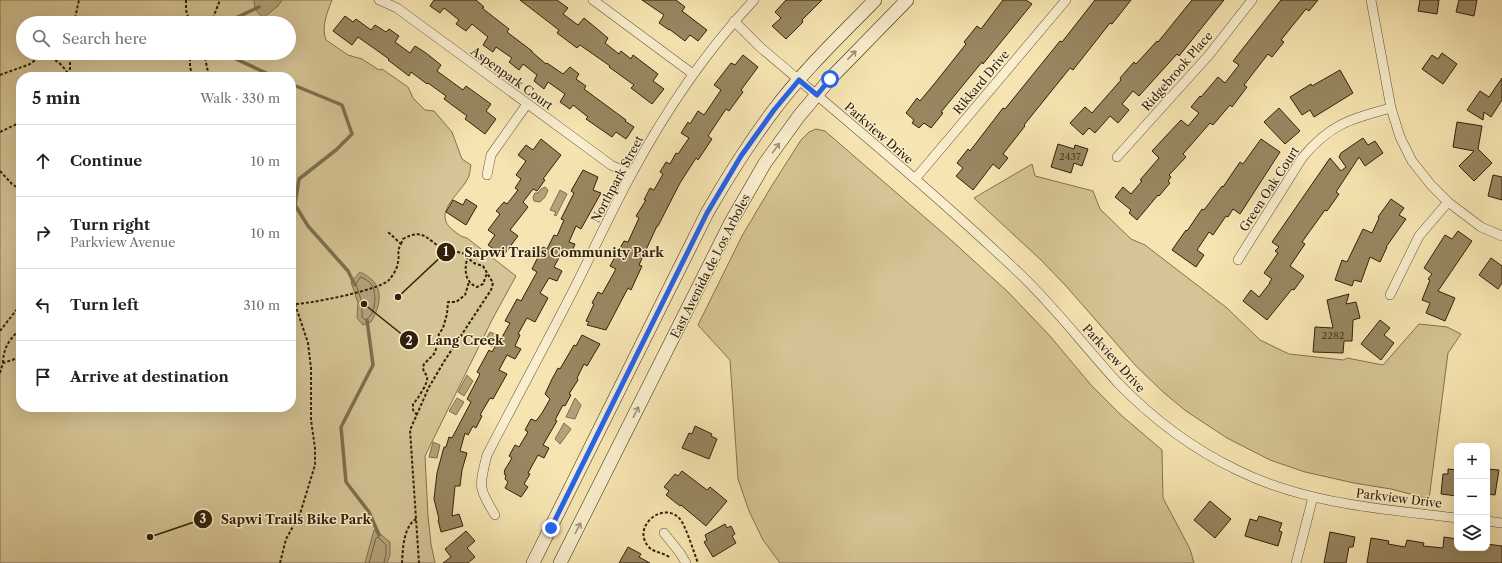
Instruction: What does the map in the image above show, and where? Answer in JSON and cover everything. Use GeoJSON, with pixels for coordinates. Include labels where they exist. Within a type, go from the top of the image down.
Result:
{"type":"FeatureCollection","features":[{"type":"Feature","properties":{"kind":"main road","name":"East Avenida de Los Arboles"},"geometry":{"type":"LineString","coordinates":[[533,563],[707,213],[741,156],[774,110],[799,80],[874,0]]}},
{"type":"Feature","properties":{"kind":"main road","name":"East Avenida de Los Arboles"},"geometry":{"type":"LineString","coordinates":[[560,563],[746,194],[799,116],[850,58],[907,0]]}},
{"type":"Feature","properties":{"kind":"street","name":"Aspenpark Court"},"geometry":{"type":"LineString","coordinates":[[379,0],[397,8],[611,165],[631,175]]}},
{"type":"Feature","properties":{"kind":"street"},"geometry":{"type":"LineString","coordinates":[[593,0],[693,74]]}},
{"type":"Feature","properties":{"kind":"street","name":"Northpark Street"},"geometry":{"type":"LineString","coordinates":[[495,515],[482,495],[482,476],[487,455],[565,308],[631,175],[658,127],[693,74],[734,21],[754,0]]}},
{"type":"Feature","properties":{"kind":"street","name":"Rikkard Drive"},"geometry":{"type":"LineString","coordinates":[[915,179],[1066,0]]}},
{"type":"Feature","properties":{"kind":"street","name":"Ridgebrook Place"},"geometry":{"type":"LineString","coordinates":[[1118,157],[1209,55],[1252,0]]}},
{"type":"Feature","properties":{"kind":"street"},"geometry":{"type":"LineString","coordinates":[[1371,0],[1391,108],[1400,137],[1412,161],[1431,185],[1448,202],[1481,227],[1502,236]]}},
{"type":"Feature","properties":{"kind":"street","name":"Parkview Drive"},"geometry":{"type":"LineString","coordinates":[[734,21],[760,47],[915,179],[1021,275],[1068,324],[1136,401],[1161,422],[1200,450],[1237,470],[1273,486],[1313,497],[1369,508],[1454,518]]}},
{"type":"Feature","properties":{"kind":"street"},"geometry":{"type":"LineString","coordinates":[[487,176],[491,155],[527,104]]}},
{"type":"Feature","properties":{"kind":"street","name":"Green Oak Court"},"geometry":{"type":"LineString","coordinates":[[1238,260],[1302,158],[1314,143],[1345,121],[1391,108]]}},
{"type":"Feature","properties":{"kind":"street"},"geometry":{"type":"LineString","coordinates":[[1390,295],[1419,236],[1448,202]]}},
{"type":"Feature","properties":{"kind":"street"},"geometry":{"type":"LineString","coordinates":[[1296,563],[1313,497]]}},
{"type":"Feature","properties":{"kind":"street"},"geometry":{"type":"LineString","coordinates":[[1490,521],[1502,523]]}},
{"type":"Feature","properties":{"kind":"street"},"geometry":{"type":"LineString","coordinates":[[664,533],[680,552],[686,563]]}},
{"type":"Feature","properties":{"kind":"path"},"geometry":{"type":"LineString","coordinates":[[76,16],[80,0]]}},
{"type":"Feature","properties":{"kind":"path"},"geometry":{"type":"LineString","coordinates":[[186,0],[187,16]]}},
{"type":"Feature","properties":{"kind":"path"},"geometry":{"type":"LineString","coordinates":[[214,16],[220,0]]}},
{"type":"Feature","properties":{"kind":"path"},"geometry":{"type":"LineString","coordinates":[[0,75],[35,60]]}},
{"type":"Feature","properties":{"kind":"path"},"geometry":{"type":"LineString","coordinates":[[53,60],[63,66],[67,72]]}},
{"type":"Feature","properties":{"kind":"path"},"geometry":{"type":"LineString","coordinates":[[70,60],[70,72]]}},
{"type":"Feature","properties":{"kind":"path"},"geometry":{"type":"LineString","coordinates":[[190,60],[192,72]]}},
{"type":"Feature","properties":{"kind":"path"},"geometry":{"type":"LineString","coordinates":[[205,60],[208,72]]}},
{"type":"Feature","properties":{"kind":"path"},"geometry":{"type":"LineString","coordinates":[[0,132],[16,124]]}},
{"type":"Feature","properties":{"kind":"path"},"geometry":{"type":"LineString","coordinates":[[0,171],[16,187]]}},
{"type":"Feature","properties":{"kind":"path"},"geometry":{"type":"LineString","coordinates":[[386,231],[401,244]]}},
{"type":"Feature","properties":{"kind":"path"},"geometry":{"type":"LineString","coordinates":[[296,304],[376,288],[388,282],[399,261],[397,251],[402,239],[419,234],[426,236],[443,249],[454,253],[461,252],[468,256],[473,263],[483,266],[493,283],[491,290],[429,387],[410,430],[419,563]]}},
{"type":"Feature","properties":{"kind":"path"},"geometry":{"type":"LineString","coordinates":[[468,256],[466,270],[467,277],[471,284],[477,287],[483,284],[487,273]]}},
{"type":"Feature","properties":{"kind":"path"},"geometry":{"type":"LineString","coordinates":[[417,415],[413,410],[413,404],[418,399],[427,382],[427,377],[423,371],[423,367],[434,354],[436,349],[439,334],[443,328],[447,314],[448,302],[456,302],[465,295],[470,282]]}},
{"type":"Feature","properties":{"kind":"path"},"geometry":{"type":"LineString","coordinates":[[280,563],[286,539],[300,514],[315,465],[315,448],[310,420],[311,368],[308,343],[296,307]]}},
{"type":"Feature","properties":{"kind":"path"},"geometry":{"type":"LineString","coordinates":[[0,331],[16,312]]}},
{"type":"Feature","properties":{"kind":"path"},"geometry":{"type":"LineString","coordinates":[[0,373],[4,351],[9,341],[16,334]]}},
{"type":"Feature","properties":{"kind":"path"},"geometry":{"type":"LineString","coordinates":[[3,363],[16,359]]}},
{"type":"Feature","properties":{"kind":"path"},"geometry":{"type":"LineString","coordinates":[[671,558],[666,554],[658,553],[648,546],[643,536],[644,528],[648,520],[663,512],[678,516],[684,523],[686,534],[698,563]]}},
{"type":"Feature","properties":{"kind":"path"},"geometry":{"type":"LineString","coordinates":[[402,563],[404,542],[408,528],[417,518]]}},
{"type":"Feature","properties":{"kind":"shaded area"},"geometry":{"type":"Polygon","coordinates":[[[0,0],[332,0],[324,25],[326,40],[348,55],[362,59],[379,70],[382,69],[408,87],[413,98],[425,110],[434,111],[452,132],[462,159],[471,165],[468,178],[448,205],[445,218],[448,225],[516,276],[493,318],[425,456],[428,516],[435,563],[0,563],[0,0]]]}},
{"type":"Feature","properties":{"kind":"shaded area"},"geometry":{"type":"Polygon","coordinates":[[[816,129],[825,131],[951,240],[1008,292],[1050,336],[1091,385],[1121,415],[1162,450],[1163,498],[1190,549],[1194,563],[780,563],[763,540],[749,511],[738,479],[730,360],[698,325],[742,236],[771,187],[801,140],[809,132],[816,129]]]}},
{"type":"Feature","properties":{"kind":"shaded area"},"geometry":{"type":"Polygon","coordinates":[[[1032,164],[1035,176],[1093,191],[1100,209],[1131,239],[1145,245],[1227,308],[1260,340],[1289,354],[1344,360],[1347,358],[1383,365],[1419,324],[1447,327],[1461,334],[1448,353],[1429,499],[1391,489],[1354,483],[1305,472],[1270,460],[1227,438],[1186,411],[1163,392],[1135,365],[1066,286],[1041,260],[974,198],[1032,164]]]}},
{"type":"Feature","properties":{"kind":"water"},"geometry":{"type":"Polygon","coordinates":[[[254,0],[282,0],[278,6],[266,16],[261,16],[255,9],[254,0]]]}},
{"type":"Feature","properties":{"kind":"water"},"geometry":{"type":"Polygon","coordinates":[[[545,187],[548,190],[545,197],[540,202],[534,201],[533,197],[535,193],[538,193],[545,187]]]}},
{"type":"Feature","properties":{"kind":"water"},"geometry":{"type":"Polygon","coordinates":[[[560,190],[567,194],[556,216],[554,215],[556,212],[550,210],[560,190]]]}},
{"type":"Feature","properties":{"kind":"water"},"geometry":{"type":"Polygon","coordinates":[[[360,272],[368,276],[374,282],[379,293],[378,307],[371,322],[363,325],[357,318],[358,303],[351,282],[360,272]]]}},
{"type":"Feature","properties":{"kind":"water"},"geometry":{"type":"Polygon","coordinates":[[[490,332],[499,336],[492,347],[484,342],[490,332]]]}},
{"type":"Feature","properties":{"kind":"water"},"geometry":{"type":"Polygon","coordinates":[[[467,375],[473,381],[464,396],[458,392],[467,375]]]}},
{"type":"Feature","properties":{"kind":"water"},"geometry":{"type":"Polygon","coordinates":[[[457,398],[464,402],[456,415],[449,411],[457,398]]]}},
{"type":"Feature","properties":{"kind":"water"},"geometry":{"type":"Polygon","coordinates":[[[575,398],[581,405],[575,419],[566,417],[575,398]]]}},
{"type":"Feature","properties":{"kind":"water"},"geometry":{"type":"Polygon","coordinates":[[[564,423],[571,429],[560,444],[555,439],[564,423]]]}},
{"type":"Feature","properties":{"kind":"water"},"geometry":{"type":"Polygon","coordinates":[[[433,442],[440,445],[437,458],[429,457],[433,442]]]}},
{"type":"Feature","properties":{"kind":"water"},"geometry":{"type":"Polygon","coordinates":[[[374,530],[390,542],[390,555],[387,563],[365,563],[374,530]]]}},
{"type":"Feature","properties":{"kind":"building"},"geometry":{"type":"Polygon","coordinates":[[[434,0],[476,0],[484,7],[482,8],[509,29],[507,32],[546,64],[547,63],[563,74],[570,67],[579,74],[576,79],[586,86],[584,89],[634,127],[626,139],[616,132],[612,137],[586,119],[588,117],[573,105],[570,109],[560,102],[565,94],[548,82],[544,89],[534,81],[537,75],[523,64],[519,70],[509,62],[512,58],[496,47],[493,52],[483,45],[488,37],[472,24],[466,31],[456,24],[459,20],[444,8],[440,13],[430,6],[434,0]]]}},
{"type":"Feature","properties":{"kind":"building"},"geometry":{"type":"Polygon","coordinates":[[[520,0],[557,0],[568,8],[563,14],[578,25],[584,18],[608,38],[605,43],[619,54],[621,51],[631,59],[633,55],[658,74],[653,81],[664,89],[652,104],[631,88],[634,85],[609,67],[610,66],[580,45],[577,48],[557,33],[559,30],[520,0]]]}},
{"type":"Feature","properties":{"kind":"building"},"geometry":{"type":"Polygon","coordinates":[[[642,0],[676,0],[685,7],[682,11],[707,30],[698,41],[690,35],[685,41],[659,23],[664,15],[642,0]]]}},
{"type":"Feature","properties":{"kind":"building"},"geometry":{"type":"Polygon","coordinates":[[[786,0],[822,0],[786,39],[772,26],[781,18],[775,12],[786,0]]]}},
{"type":"Feature","properties":{"kind":"building"},"geometry":{"type":"Polygon","coordinates":[[[1003,0],[1026,0],[1032,4],[941,112],[943,113],[931,128],[924,123],[919,128],[912,123],[914,120],[906,113],[917,98],[920,101],[966,44],[964,42],[977,26],[981,29],[1003,0]]]}},
{"type":"Feature","properties":{"kind":"building"},"geometry":{"type":"Polygon","coordinates":[[[1095,0],[1131,0],[1112,24],[1110,23],[1073,70],[1070,68],[1024,125],[1025,126],[1003,154],[1008,158],[999,169],[993,164],[973,190],[956,176],[963,168],[957,163],[968,149],[970,151],[1003,108],[1005,109],[1060,41],[1062,42],[1095,0]]]}},
{"type":"Feature","properties":{"kind":"building"},"geometry":{"type":"Polygon","coordinates":[[[1192,0],[1224,0],[1179,56],[1177,54],[1139,96],[1133,91],[1122,104],[1129,110],[1118,123],[1110,116],[1095,133],[1089,128],[1083,135],[1070,123],[1085,107],[1092,113],[1121,80],[1120,78],[1134,62],[1136,64],[1157,41],[1158,42],[1192,0]]]}},
{"type":"Feature","properties":{"kind":"building"},"geometry":{"type":"Polygon","coordinates":[[[1281,0],[1318,0],[1309,11],[1306,9],[1281,40],[1284,42],[1272,57],[1268,54],[1244,85],[1247,87],[1232,107],[1230,105],[1213,125],[1210,123],[1183,154],[1186,157],[1169,175],[1171,177],[1168,181],[1170,183],[1137,220],[1129,213],[1131,210],[1115,197],[1123,187],[1131,194],[1142,181],[1140,180],[1159,158],[1152,151],[1181,120],[1188,126],[1199,113],[1191,107],[1218,77],[1225,83],[1239,65],[1233,61],[1281,0]]]}},
{"type":"Feature","properties":{"kind":"building"},"geometry":{"type":"Polygon","coordinates":[[[1420,0],[1439,0],[1437,14],[1418,11],[1420,0]]]}},
{"type":"Feature","properties":{"kind":"building"},"geometry":{"type":"Polygon","coordinates":[[[1459,0],[1477,0],[1474,16],[1456,12],[1459,0]]]}},
{"type":"Feature","properties":{"kind":"building"},"geometry":{"type":"Polygon","coordinates":[[[345,16],[353,22],[356,19],[371,30],[375,25],[386,32],[389,29],[399,36],[395,42],[410,53],[415,46],[426,53],[441,65],[437,71],[463,90],[466,86],[491,104],[486,111],[496,119],[485,134],[465,119],[467,116],[444,99],[446,96],[428,83],[427,84],[411,72],[409,76],[388,60],[389,59],[358,37],[352,45],[333,31],[345,16]]]}},
{"type":"Feature","properties":{"kind":"building"},"geometry":{"type":"Polygon","coordinates":[[[1442,53],[1457,64],[1443,84],[1422,69],[1432,55],[1438,59],[1442,53]]]}},
{"type":"Feature","properties":{"kind":"building"},"geometry":{"type":"Polygon","coordinates":[[[743,55],[758,67],[741,90],[743,92],[729,111],[726,109],[708,136],[712,139],[698,160],[696,158],[680,183],[657,226],[639,265],[642,266],[631,290],[628,288],[606,330],[587,325],[589,322],[586,321],[594,304],[592,303],[598,292],[602,294],[616,269],[610,266],[624,241],[628,242],[639,218],[636,216],[646,200],[644,200],[650,188],[654,190],[663,174],[660,172],[666,162],[670,164],[676,153],[678,154],[689,138],[681,133],[688,122],[690,124],[698,111],[704,115],[721,90],[714,85],[731,63],[735,65],[743,55]]]}},
{"type":"Feature","properties":{"kind":"building"},"geometry":{"type":"Polygon","coordinates":[[[1340,70],[1353,93],[1314,117],[1310,110],[1302,115],[1290,97],[1311,84],[1312,86],[1340,70]]]}},
{"type":"Feature","properties":{"kind":"building"},"geometry":{"type":"Polygon","coordinates":[[[1502,78],[1502,100],[1491,117],[1484,112],[1483,120],[1467,110],[1480,91],[1489,97],[1502,78]]]}},
{"type":"Feature","properties":{"kind":"building"},"geometry":{"type":"Polygon","coordinates":[[[1279,108],[1300,131],[1285,144],[1264,122],[1279,108]]]}},
{"type":"Feature","properties":{"kind":"building"},"geometry":{"type":"Polygon","coordinates":[[[1457,122],[1482,126],[1478,149],[1492,163],[1474,181],[1459,166],[1474,151],[1453,147],[1457,122]]]}},
{"type":"Feature","properties":{"kind":"building"},"geometry":{"type":"Polygon","coordinates":[[[1363,138],[1368,145],[1375,141],[1383,153],[1365,166],[1359,157],[1336,192],[1339,194],[1327,211],[1325,210],[1302,242],[1305,244],[1290,266],[1304,276],[1294,290],[1292,289],[1267,320],[1243,301],[1251,290],[1259,297],[1272,279],[1264,273],[1278,253],[1275,251],[1279,247],[1272,242],[1330,158],[1341,171],[1346,167],[1339,157],[1341,153],[1363,138]]]}},
{"type":"Feature","properties":{"kind":"building"},"geometry":{"type":"Polygon","coordinates":[[[541,139],[561,155],[543,179],[545,180],[537,191],[533,189],[523,202],[528,207],[510,230],[518,236],[503,256],[488,245],[495,235],[488,230],[500,214],[496,211],[504,202],[507,204],[518,190],[515,188],[521,179],[516,175],[526,161],[518,155],[526,145],[533,150],[541,139]]]}},
{"type":"Feature","properties":{"kind":"building"},"geometry":{"type":"Polygon","coordinates":[[[1261,139],[1280,152],[1240,214],[1233,209],[1228,217],[1226,216],[1213,235],[1209,232],[1197,250],[1204,255],[1196,267],[1172,250],[1202,209],[1204,210],[1222,186],[1223,187],[1240,162],[1243,164],[1261,139]]]}},
{"type":"Feature","properties":{"kind":"building"},"geometry":{"type":"Polygon","coordinates":[[[1058,144],[1074,149],[1075,145],[1088,149],[1082,166],[1074,163],[1071,173],[1051,167],[1058,144]]]}},
{"type":"Feature","properties":{"kind":"building"},"geometry":{"type":"Polygon","coordinates":[[[583,170],[598,177],[593,190],[601,193],[581,229],[576,226],[569,242],[575,244],[570,256],[562,252],[554,267],[562,271],[557,281],[549,278],[540,293],[548,298],[535,322],[527,318],[518,334],[520,335],[515,346],[521,349],[515,359],[507,355],[499,370],[507,374],[493,399],[490,398],[480,415],[482,416],[476,428],[473,426],[468,435],[465,433],[460,451],[467,453],[462,470],[460,486],[455,486],[452,516],[459,514],[463,526],[441,532],[434,499],[437,473],[444,447],[446,447],[449,437],[452,438],[471,402],[467,399],[480,374],[477,372],[489,350],[492,352],[500,338],[501,339],[510,323],[505,321],[517,299],[521,301],[537,272],[532,269],[543,247],[547,249],[554,235],[557,236],[564,220],[561,219],[574,193],[571,191],[583,170]]]}},
{"type":"Feature","properties":{"kind":"building"},"geometry":{"type":"Polygon","coordinates":[[[1493,175],[1502,177],[1502,200],[1488,196],[1493,175]]]}},
{"type":"Feature","properties":{"kind":"building"},"geometry":{"type":"Polygon","coordinates":[[[466,199],[477,206],[466,225],[446,212],[453,200],[463,205],[466,199]]]}},
{"type":"Feature","properties":{"kind":"building"},"geometry":{"type":"Polygon","coordinates":[[[1391,199],[1404,208],[1399,215],[1406,219],[1386,247],[1380,262],[1370,257],[1361,282],[1354,280],[1352,286],[1335,280],[1342,260],[1347,262],[1363,229],[1372,233],[1379,218],[1378,217],[1391,199]]]}},
{"type":"Feature","properties":{"kind":"building"},"geometry":{"type":"Polygon","coordinates":[[[1458,231],[1472,241],[1438,291],[1455,298],[1445,321],[1426,313],[1430,303],[1422,300],[1430,280],[1428,279],[1432,274],[1424,268],[1445,235],[1452,239],[1458,231]]]}},
{"type":"Feature","properties":{"kind":"building"},"geometry":{"type":"Polygon","coordinates":[[[1491,258],[1502,266],[1502,283],[1498,289],[1479,275],[1491,258]]]}},
{"type":"Feature","properties":{"kind":"building"},"geometry":{"type":"Polygon","coordinates":[[[1349,294],[1346,304],[1356,302],[1360,318],[1353,320],[1352,341],[1344,341],[1343,353],[1313,352],[1315,327],[1333,328],[1327,300],[1349,294]]]}},
{"type":"Feature","properties":{"kind":"building"},"geometry":{"type":"Polygon","coordinates":[[[1380,320],[1390,328],[1384,335],[1394,343],[1381,360],[1361,344],[1380,320]]]}},
{"type":"Feature","properties":{"kind":"building"},"geometry":{"type":"Polygon","coordinates":[[[582,335],[600,344],[587,366],[584,364],[577,378],[578,380],[569,394],[571,395],[565,406],[563,405],[555,420],[557,421],[543,445],[549,448],[544,458],[538,455],[524,484],[528,487],[521,497],[505,488],[508,482],[505,479],[506,475],[504,474],[504,471],[512,458],[509,456],[515,445],[519,447],[528,432],[525,430],[531,419],[536,421],[542,413],[550,399],[545,394],[552,379],[558,368],[560,369],[574,345],[576,346],[582,335]]]}},
{"type":"Feature","properties":{"kind":"building"},"geometry":{"type":"Polygon","coordinates":[[[695,426],[712,434],[711,436],[717,439],[709,459],[682,448],[689,433],[692,434],[695,426]]]}},
{"type":"Feature","properties":{"kind":"building"},"geometry":{"type":"Polygon","coordinates":[[[1448,469],[1454,470],[1454,496],[1441,494],[1443,474],[1448,474],[1448,469]]]}},
{"type":"Feature","properties":{"kind":"building"},"geometry":{"type":"Polygon","coordinates":[[[1490,469],[1499,470],[1495,495],[1490,494],[1490,469]]]}},
{"type":"Feature","properties":{"kind":"building"},"geometry":{"type":"Polygon","coordinates":[[[682,471],[707,490],[710,487],[727,501],[706,526],[681,505],[680,506],[666,495],[669,491],[664,487],[675,474],[678,476],[682,471]]]}},
{"type":"Feature","properties":{"kind":"building"},"geometry":{"type":"Polygon","coordinates":[[[1210,501],[1231,519],[1215,538],[1194,520],[1210,501]]]}},
{"type":"Feature","properties":{"kind":"building"},"geometry":{"type":"Polygon","coordinates":[[[1259,516],[1282,523],[1279,531],[1282,532],[1278,546],[1245,536],[1250,519],[1257,521],[1259,516]]]}},
{"type":"Feature","properties":{"kind":"building"},"geometry":{"type":"Polygon","coordinates":[[[725,524],[727,528],[731,526],[735,534],[732,536],[736,543],[713,557],[704,542],[707,540],[705,535],[725,524]]]}},
{"type":"Feature","properties":{"kind":"building"},"geometry":{"type":"Polygon","coordinates":[[[466,531],[475,541],[467,548],[475,557],[468,563],[443,563],[451,557],[445,549],[466,531]]]}},
{"type":"Feature","properties":{"kind":"building"},"geometry":{"type":"Polygon","coordinates":[[[1330,532],[1355,537],[1353,547],[1349,547],[1346,563],[1324,563],[1330,532]]]}},
{"type":"Feature","properties":{"kind":"building"},"geometry":{"type":"Polygon","coordinates":[[[1444,537],[1454,539],[1454,551],[1490,551],[1490,544],[1502,546],[1502,563],[1367,563],[1371,538],[1389,541],[1388,544],[1405,547],[1407,540],[1424,543],[1423,546],[1443,548],[1444,537]]]}},
{"type":"Feature","properties":{"kind":"building"},"geometry":{"type":"Polygon","coordinates":[[[628,547],[641,554],[639,557],[650,563],[619,563],[628,547]]]}},
{"type":"Feature","properties":{"kind":"waterway"},"geometry":{"type":"LineString","coordinates":[[240,16],[259,7]]}},
{"type":"Feature","properties":{"kind":"waterway"},"geometry":{"type":"LineString","coordinates":[[238,60],[264,72]]}},
{"type":"Feature","properties":{"kind":"waterway"},"geometry":{"type":"LineString","coordinates":[[296,86],[342,105],[352,134],[336,150],[299,179],[296,198]]}},
{"type":"Feature","properties":{"kind":"waterway"},"geometry":{"type":"LineString","coordinates":[[296,207],[308,226],[348,271],[355,285]]}},
{"type":"Feature","properties":{"kind":"waterway"},"geometry":{"type":"LineString","coordinates":[[367,320],[373,365],[341,427],[346,482],[369,512],[379,535]]}},
{"type":"Feature","properties":{"kind":"place","name":"Sapwi Trails Community Park"},"geometry":{"type":"Point","coordinates":[398,297]}},
{"type":"Feature","properties":{"kind":"place","name":"Lang Creek"},"geometry":{"type":"Point","coordinates":[364,304]}},
{"type":"Feature","properties":{"kind":"place","name":"Sapwi Trails Bike Park"},"geometry":{"type":"Point","coordinates":[150,537]}},
{"type":"Feature","properties":{"kind":"route"},"geometry":{"type":"LineString","coordinates":[[551,528],[707,213],[741,156],[774,110],[799,80],[817,95],[830,79]]}}]}
